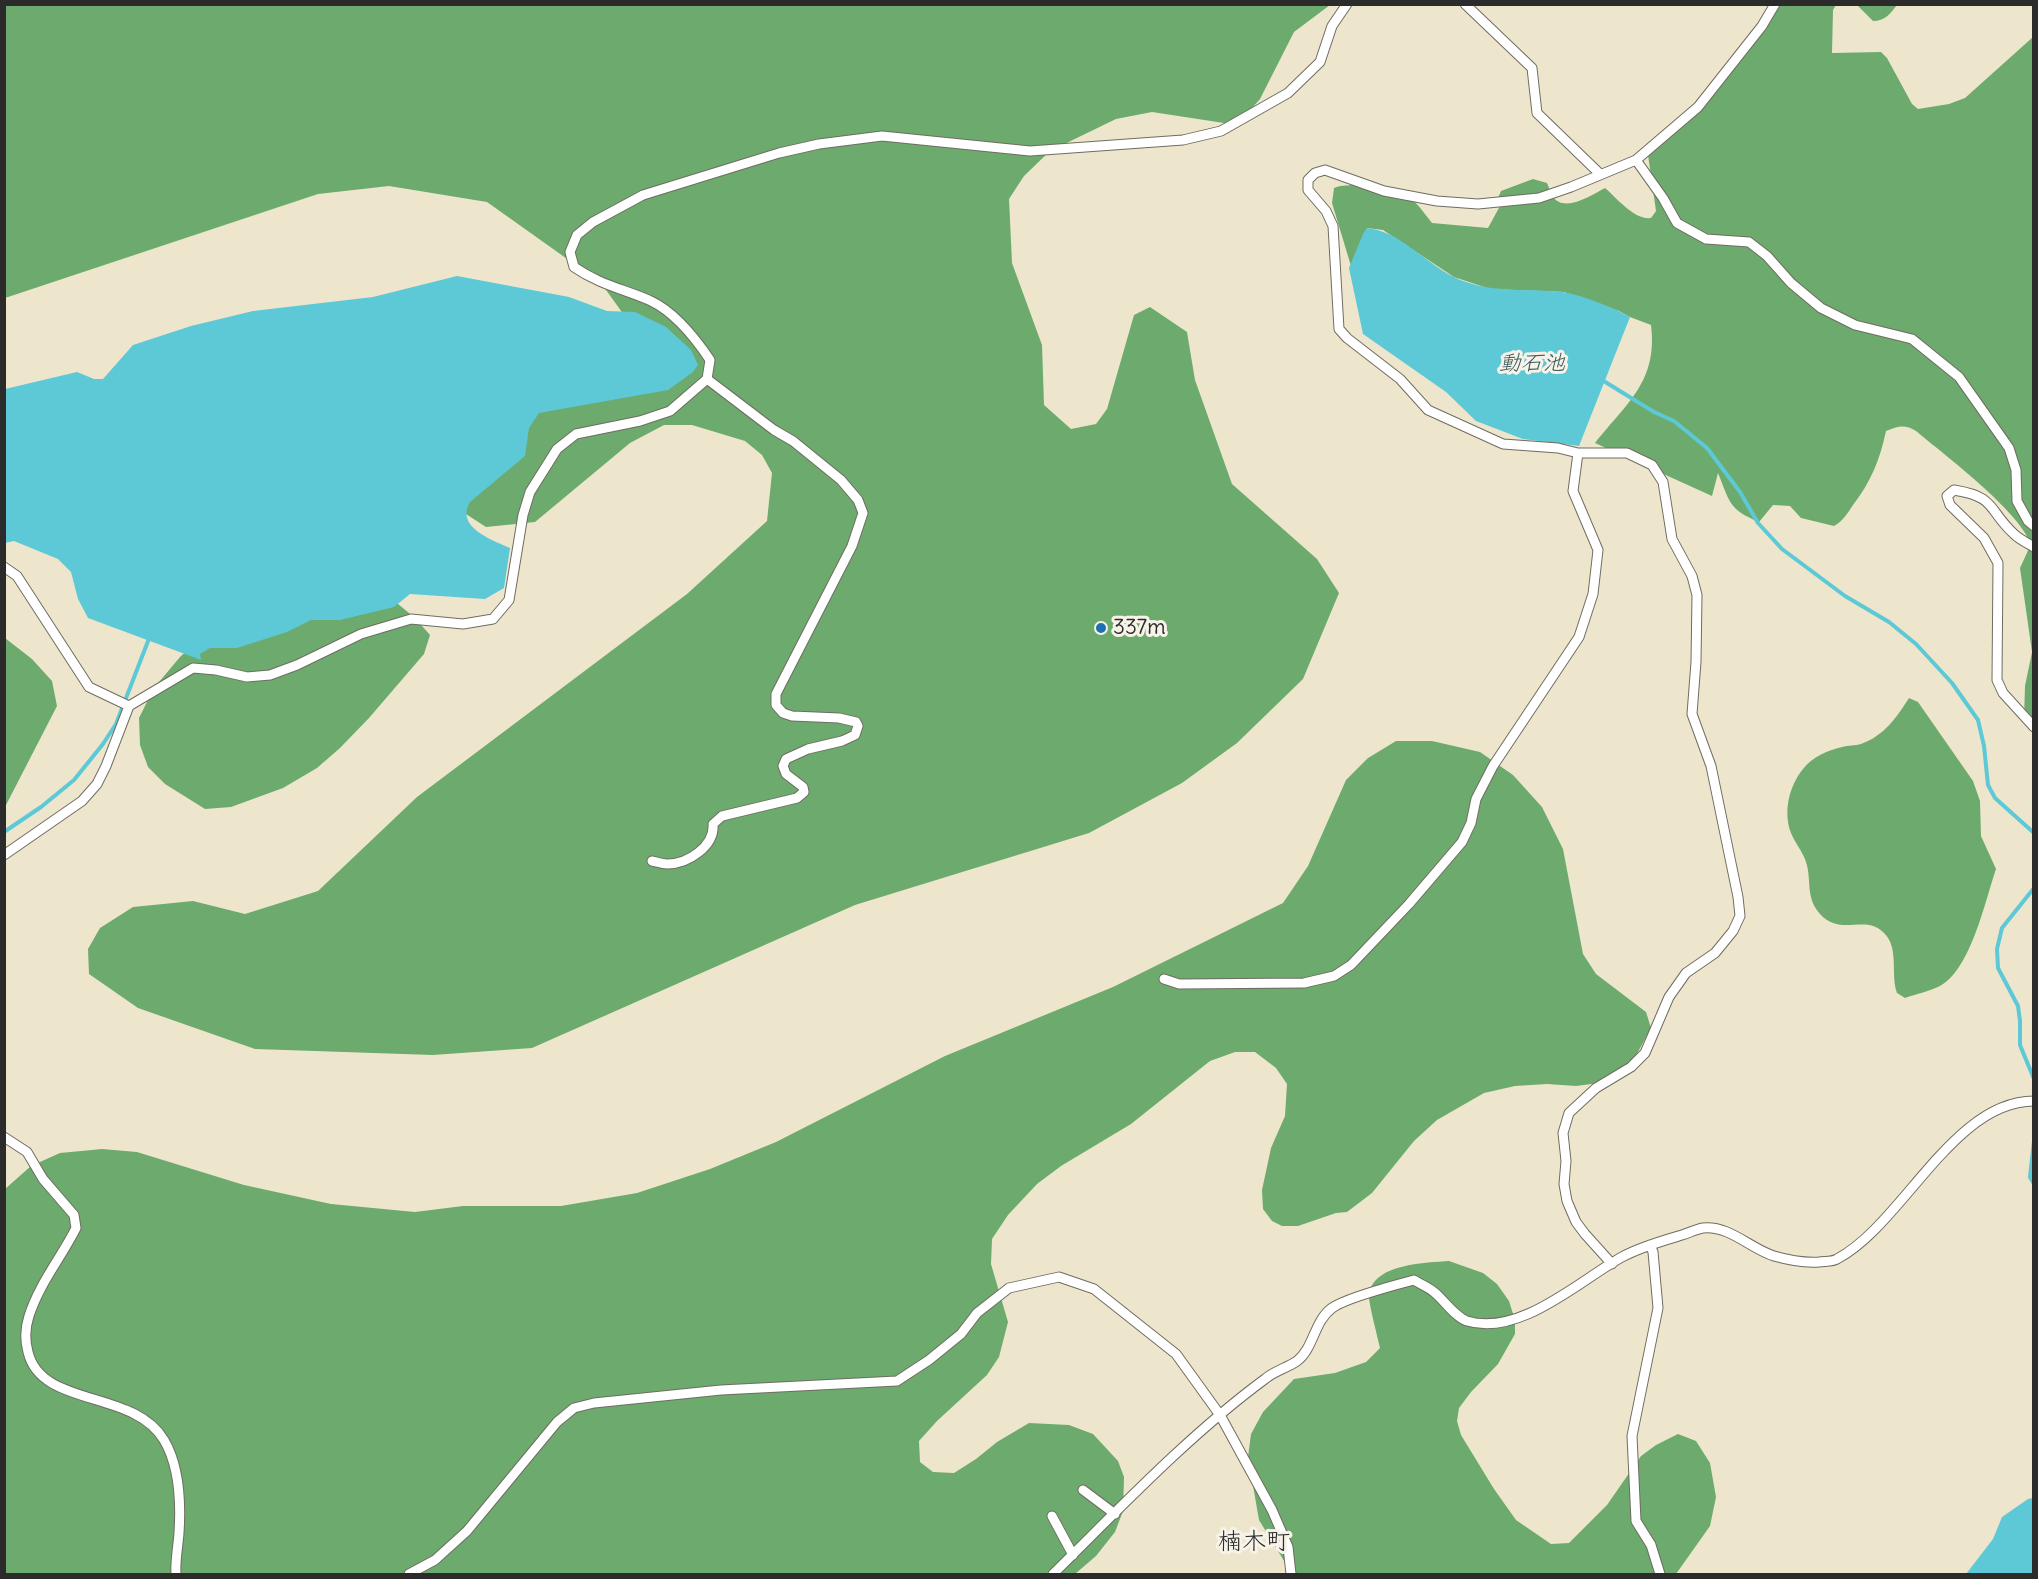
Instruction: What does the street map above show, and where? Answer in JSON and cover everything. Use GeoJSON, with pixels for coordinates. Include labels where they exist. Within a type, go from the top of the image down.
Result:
{"type":"FeatureCollection","features":[{"type":"Feature","properties":{"kind":"street"},"geometry":{"type":"LineString","coordinates":[[4,855],[82,801],[97,784],[129,706],[193,668],[216,670],[246,677],[270,675],[297,665],[361,634],[411,619],[463,624],[493,619],[509,600],[524,515],[531,492],[557,449],[576,434],[640,421],[670,411],[707,379],[710,360],[672,316],[652,302],[592,280],[574,267],[570,252],[578,235],[593,222],[643,195],[779,153],[819,144],[882,136],[1030,151],[1183,140],[1221,131],[1288,93],[1320,62],[1332,26],[1347,4]]}},
{"type":"Feature","properties":{"kind":"street"},"geometry":{"type":"LineString","coordinates":[[1465,4],[1532,68],[1537,113],[1600,174]]}},
{"type":"Feature","properties":{"kind":"street"},"geometry":{"type":"LineString","coordinates":[[1612,1264],[1576,1222],[1567,1201],[1564,1184],[1566,1161],[1563,1133],[1569,1113],[1596,1088],[1630,1067],[1645,1053],[1668,997],[1686,973],[1715,952],[1733,931],[1740,916],[1711,766],[1692,714],[1696,662],[1697,595],[1692,576],[1672,539],[1663,482],[1652,465],[1627,453],[1578,453],[1558,448],[1503,444],[1428,410],[1400,380],[1347,338],[1339,328],[1333,226],[1326,211],[1308,190],[1308,180],[1315,173],[1325,170],[1384,191],[1437,201],[1478,204],[1539,198],[1570,187],[1636,160],[1698,107],[1761,27],[1775,4]]}},
{"type":"Feature","properties":{"kind":"street"},"geometry":{"type":"LineString","coordinates":[[1636,160],[1663,198],[1677,223],[1706,238],[1749,242],[1767,256],[1791,283],[1821,308],[1855,325],[1912,339],[1959,377],[2009,448],[2016,470],[2017,501],[2028,521],[2034,526]]}},
{"type":"Feature","properties":{"kind":"street"},"geometry":{"type":"LineString","coordinates":[[652,861],[668,864],[701,851],[714,832],[713,824],[722,816],[797,798],[804,792],[803,787],[786,774],[783,766],[786,759],[808,749],[842,741],[855,735],[858,726],[856,722],[839,718],[792,716],[783,713],[776,705],[776,694],[852,546],[863,513],[858,500],[841,480],[801,447],[774,430],[707,379]]}},
{"type":"Feature","properties":{"kind":"street"},"geometry":{"type":"LineString","coordinates":[[1164,979],[1179,984],[1304,983],[1334,975],[1351,965],[1409,904],[1462,842],[1471,822],[1476,799],[1493,766],[1579,637],[1593,594],[1598,550],[1573,491],[1578,453]]}},
{"type":"Feature","properties":{"kind":"street"},"geometry":{"type":"LineString","coordinates":[[2034,548],[2013,533],[1989,502],[1973,493],[1954,490],[1947,496],[1950,505],[1984,538],[1998,563],[1997,680],[2003,693],[2034,728]]}},
{"type":"Feature","properties":{"kind":"street"},"geometry":{"type":"LineString","coordinates":[[4,567],[16,576],[89,687],[129,706]]}},
{"type":"Feature","properties":{"kind":"street"},"geometry":{"type":"LineString","coordinates":[[4,860],[15,848]]}},
{"type":"Feature","properties":{"kind":"street"},"geometry":{"type":"LineString","coordinates":[[1053,1575],[1114,1514],[1220,1415],[1266,1377],[1298,1360],[1311,1343],[1322,1318],[1332,1308],[1414,1280],[1433,1291],[1464,1320],[1489,1324],[1502,1322],[1522,1316],[1552,1301],[1623,1256],[1704,1228],[1721,1230],[1773,1256],[1814,1263],[1835,1260],[1867,1238],[1951,1143],[2001,1108],[2019,1101],[2034,1101]]}},
{"type":"Feature","properties":{"kind":"street"},"geometry":{"type":"LineString","coordinates":[[4,1137],[27,1152],[43,1179],[74,1215],[76,1228],[41,1288],[28,1318],[25,1342],[31,1364],[40,1376],[54,1386],[114,1404],[140,1415],[164,1438],[175,1466],[180,1496],[176,1575]]}},
{"type":"Feature","properties":{"kind":"street"},"geometry":{"type":"LineString","coordinates":[[1650,1245],[1653,1252],[1658,1308],[1632,1436],[1636,1521],[1651,1545],[1660,1575]]}},
{"type":"Feature","properties":{"kind":"street"},"geometry":{"type":"LineString","coordinates":[[409,1575],[435,1560],[466,1531],[557,1422],[574,1407],[722,1390],[897,1381],[929,1360],[961,1334],[977,1313],[1009,1288],[1059,1277],[1094,1289],[1176,1354],[1220,1415],[1276,1519],[1288,1547],[1290,1575]]}},
{"type":"Feature","properties":{"kind":"street"},"geometry":{"type":"LineString","coordinates":[[1083,1490],[1114,1514]]}},
{"type":"Feature","properties":{"kind":"street"},"geometry":{"type":"LineString","coordinates":[[1052,1516],[1073,1555]]}},
{"type":"Feature","properties":{"kind":"green space"},"geometry":{"type":"Polygon","coordinates":[[[4,5],[1330,5],[1294,32],[1260,99],[1237,125],[1152,112],[1116,119],[1050,151],[1024,176],[1009,199],[1012,263],[1042,345],[1044,405],[1071,429],[1096,424],[1107,409],[1134,315],[1150,307],[1187,332],[1195,380],[1232,484],[1317,559],[1339,593],[1303,679],[1237,743],[1182,783],[1089,833],[855,905],[532,1048],[433,1055],[255,1049],[138,1008],[89,974],[88,949],[100,928],[133,907],[193,901],[245,914],[318,891],[417,797],[687,594],[767,521],[772,473],[762,455],[745,441],[692,425],[664,425],[630,443],[535,522],[486,527],[438,496],[629,322],[601,283],[487,202],[389,186],[318,194],[5,298],[4,5]]]}},
{"type":"Feature","properties":{"kind":"green space"},"geometry":{"type":"Polygon","coordinates":[[[1780,5],[1836,5],[1833,10],[1832,53],[1881,52],[1887,58],[1912,104],[1918,109],[1949,104],[1965,98],[2033,37],[2033,729],[2024,719],[2025,686],[2032,652],[2020,568],[2031,544],[2023,530],[1997,500],[1916,431],[1901,426],[1886,431],[1878,461],[1870,479],[1847,514],[1834,526],[1801,518],[1790,506],[1773,505],[1759,522],[1741,513],[1731,504],[1718,473],[1712,496],[1595,443],[1629,403],[1645,376],[1652,345],[1651,325],[1564,292],[1490,289],[1454,277],[1383,230],[1367,228],[1351,266],[1332,203],[1334,188],[1341,186],[1388,188],[1403,193],[1415,202],[1432,223],[1488,228],[1500,206],[1498,198],[1501,191],[1533,179],[1547,183],[1553,197],[1564,203],[1579,201],[1605,188],[1638,216],[1651,218],[1656,211],[1648,155],[1704,106],[1780,5]]]}},
{"type":"Feature","properties":{"kind":"green space"},"geometry":{"type":"Polygon","coordinates":[[[1857,5],[1897,5],[1884,18],[1873,21],[1857,5]]]}},
{"type":"Feature","properties":{"kind":"green space"},"geometry":{"type":"Polygon","coordinates":[[[386,594],[415,618],[430,635],[424,654],[369,718],[317,768],[283,788],[231,807],[205,809],[165,784],[148,767],[140,745],[139,718],[154,688],[180,657],[206,633],[386,594]]]}},
{"type":"Feature","properties":{"kind":"green space"},"geometry":{"type":"Polygon","coordinates":[[[5,638],[32,659],[52,681],[57,706],[5,807],[5,638]]]}},
{"type":"Feature","properties":{"kind":"green space"},"geometry":{"type":"Polygon","coordinates":[[[1909,698],[1918,702],[1973,781],[1980,801],[1981,836],[1996,869],[1976,933],[1960,965],[1940,986],[1905,998],[1897,993],[1893,953],[1888,938],[1883,932],[1869,925],[1836,924],[1828,921],[1815,908],[1806,862],[1789,825],[1788,808],[1794,783],[1807,764],[1826,752],[1844,746],[1861,744],[1877,736],[1895,719],[1909,698]]]}},
{"type":"Feature","properties":{"kind":"green space"},"geometry":{"type":"Polygon","coordinates":[[[1396,741],[1432,741],[1480,752],[1513,775],[1542,807],[1563,849],[1583,954],[1596,974],[1646,1012],[1651,1028],[1633,1061],[1607,1082],[1576,1086],[1547,1084],[1515,1086],[1484,1093],[1437,1120],[1414,1141],[1372,1193],[1347,1212],[1336,1213],[1298,1226],[1282,1226],[1272,1221],[1263,1209],[1262,1190],[1271,1148],[1285,1116],[1287,1084],[1276,1068],[1255,1052],[1235,1052],[1210,1061],[1131,1124],[1061,1166],[1037,1184],[1008,1215],[992,1239],[991,1264],[1008,1322],[999,1357],[987,1375],[937,1421],[919,1441],[920,1462],[933,1472],[954,1473],[997,1442],[1029,1423],[1069,1425],[1093,1434],[1118,1461],[1124,1477],[1123,1511],[1115,1532],[1096,1556],[1075,1574],[5,1574],[5,1189],[31,1166],[60,1153],[102,1149],[137,1152],[244,1185],[331,1204],[415,1212],[463,1206],[561,1206],[637,1193],[710,1169],[776,1142],[945,1056],[1113,987],[1283,903],[1308,866],[1346,780],[1368,758],[1396,741]]]}},
{"type":"Feature","properties":{"kind":"green space"},"geometry":{"type":"Polygon","coordinates":[[[1449,1261],[1483,1273],[1497,1284],[1509,1301],[1515,1320],[1515,1334],[1498,1364],[1459,1408],[1457,1421],[1461,1435],[1516,1520],[1551,1544],[1569,1543],[1607,1505],[1641,1456],[1678,1434],[1696,1441],[1710,1463],[1716,1497],[1710,1526],[1676,1574],[1292,1574],[1259,1520],[1248,1457],[1251,1434],[1263,1412],[1294,1379],[1335,1373],[1366,1362],[1380,1348],[1369,1292],[1374,1282],[1382,1275],[1403,1266],[1449,1261]]]}},
{"type":"Feature","properties":{"kind":"water","name":"動石池"},"geometry":{"type":"Polygon","coordinates":[[[1367,228],[1390,235],[1443,271],[1467,282],[1493,288],[1569,293],[1597,302],[1630,317],[1579,446],[1523,439],[1476,421],[1446,392],[1363,334],[1349,268],[1367,228]]]}},
{"type":"Feature","properties":{"kind":"water"},"geometry":{"type":"Polygon","coordinates":[[[457,276],[569,297],[607,311],[635,312],[666,327],[691,350],[698,365],[693,372],[668,390],[539,413],[529,428],[525,456],[470,502],[467,511],[467,519],[471,525],[485,537],[510,548],[504,588],[485,599],[410,594],[394,607],[340,620],[311,620],[287,632],[237,648],[210,648],[200,654],[201,660],[88,618],[78,599],[71,572],[58,559],[14,541],[5,543],[5,389],[77,372],[94,379],[103,379],[133,345],[191,326],[253,311],[373,297],[457,276]]]}},
{"type":"Feature","properties":{"kind":"water"},"geometry":{"type":"Polygon","coordinates":[[[2033,1498],[2033,1574],[1966,1574],[1993,1539],[2002,1517],[2033,1498]]]}},
{"type":"Feature","properties":{"kind":"waterway"},"geometry":{"type":"LineString","coordinates":[[1602,380],[1654,412],[1674,421],[1707,448],[1740,492],[1758,523],[1782,549],[1845,596],[1889,622],[1916,644],[1952,683],[1978,720],[1984,746],[1988,785],[1995,798],[2034,833]]}},
{"type":"Feature","properties":{"kind":"waterway"},"geometry":{"type":"LineString","coordinates":[[4,832],[41,807],[74,780],[103,744],[116,724],[150,636]]}},
{"type":"Feature","properties":{"kind":"waterway"},"geometry":{"type":"LineString","coordinates":[[2034,888],[2002,928],[1997,949],[1998,968],[2018,1006],[2020,1045],[2034,1079]]}},
{"type":"Feature","properties":{"kind":"waterway"},"geometry":{"type":"LineString","coordinates":[[2034,1141],[2030,1177],[2034,1184]]}},
{"type":"Feature","properties":{"kind":"place","name":"337m"},"geometry":{"type":"Point","coordinates":[1101,628]}},
{"type":"Feature","properties":{"kind":"district","name":"楠木町"},"geometry":{"type":"Point","coordinates":[1254,1542]}}]}
